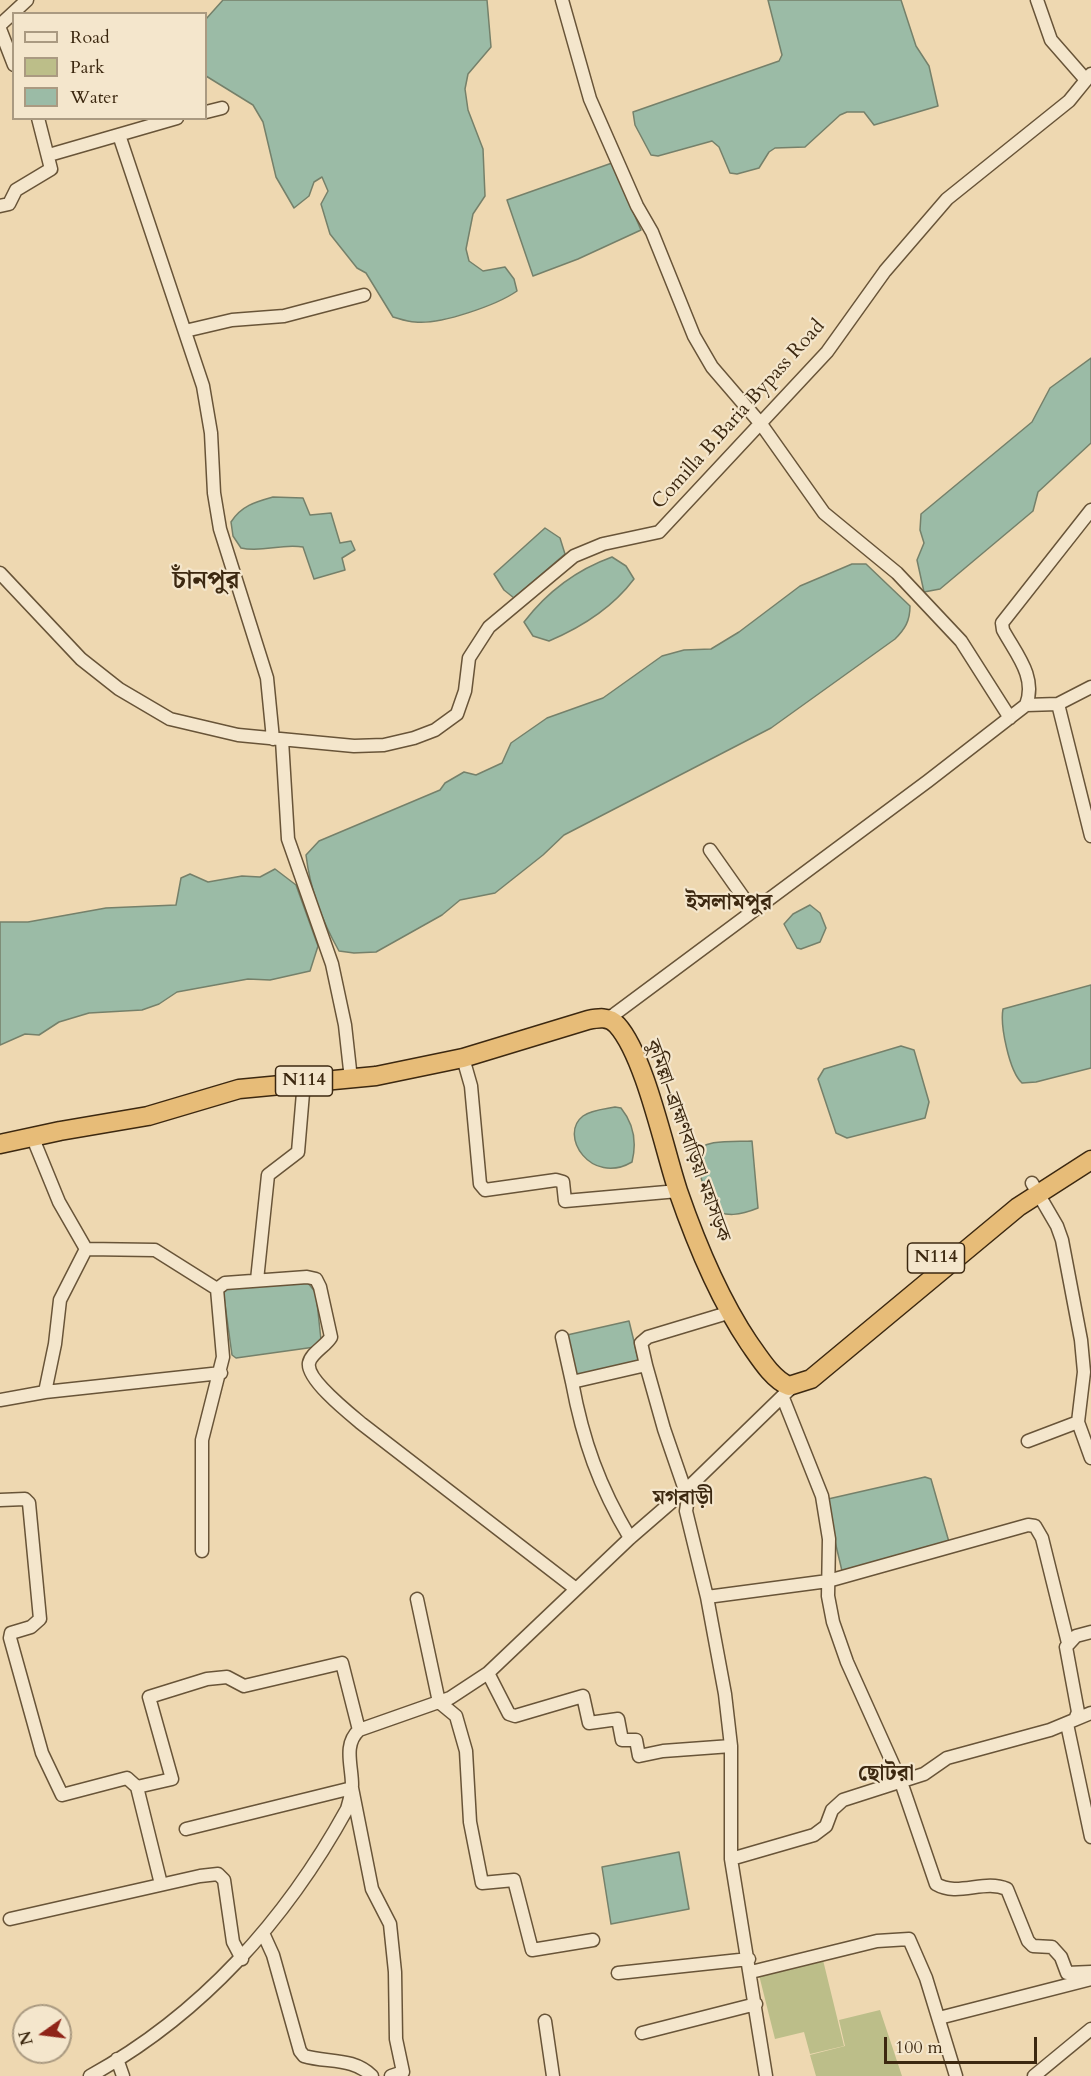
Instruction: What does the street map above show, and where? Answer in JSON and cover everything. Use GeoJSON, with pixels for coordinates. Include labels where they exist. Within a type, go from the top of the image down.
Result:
{"type":"FeatureCollection","features":[{"type":"Feature","properties":{"kind":"highway","name":"N114"},"geometry":{"type":"LineString","coordinates":[[0,1144],[32,1136],[148,1116],[239,1089],[304,1081],[351,1079],[462,1058],[588,1020],[608,1019]]}},
{"type":"Feature","properties":{"kind":"highway","name":"কুমিল্লা–ব্রাহ্মণবাড়িয়া মহাসড়ক"},"geometry":{"type":"LineString","coordinates":[[608,1019],[618,1026],[632,1050],[678,1191],[701,1251],[731,1312],[757,1355],[786,1385],[788,1392]]}},
{"type":"Feature","properties":{"kind":"highway","name":"N114"},"geometry":{"type":"LineString","coordinates":[[788,1392],[804,1370],[855,1333],[1091,1145]]}},
{"type":"Feature","properties":{"kind":"highway","name":"N114"},"geometry":{"type":"LineString","coordinates":[[1035,1188],[1091,1160]]}},
{"type":"Feature","properties":{"kind":"street"},"geometry":{"type":"LineString","coordinates":[[15,12],[27,0]]}},
{"type":"Feature","properties":{"kind":"street"},"geometry":{"type":"LineString","coordinates":[[562,0],[590,99],[637,206],[652,232],[694,336],[712,367],[761,424],[824,513],[897,573],[961,641],[1010,718]]}},
{"type":"Feature","properties":{"kind":"street"},"geometry":{"type":"LineString","coordinates":[[1037,0],[1051,40],[1089,77]]}},
{"type":"Feature","properties":{"kind":"street"},"geometry":{"type":"LineString","coordinates":[[12,15],[0,27],[12,60]]}},
{"type":"Feature","properties":{"kind":"street","name":"Comilla B.Baria Bypass Road"},"geometry":{"type":"LineString","coordinates":[[0,573],[81,659],[127,694],[170,719],[238,735],[354,746],[384,745],[414,738],[445,724],[457,714],[465,691],[469,658],[489,627],[574,556],[603,544],[658,532],[827,351],[885,271],[947,199],[1069,101],[1089,77]]}},
{"type":"Feature","properties":{"kind":"street"},"geometry":{"type":"LineString","coordinates":[[207,112],[222,108]]}},
{"type":"Feature","properties":{"kind":"street"},"geometry":{"type":"LineString","coordinates":[[0,206],[9,204],[16,190],[50,172],[52,166],[39,120]]}},
{"type":"Feature","properties":{"kind":"street"},"geometry":{"type":"LineString","coordinates":[[49,155],[170,120]]}},
{"type":"Feature","properties":{"kind":"street"},"geometry":{"type":"LineString","coordinates":[[119,135],[185,331],[205,398],[220,529],[267,678],[277,740],[288,839],[332,964],[345,1025],[351,1079]]}},
{"type":"Feature","properties":{"kind":"street"},"geometry":{"type":"LineString","coordinates":[[185,331],[232,320],[284,316],[364,295]]}},
{"type":"Feature","properties":{"kind":"street"},"geometry":{"type":"LineString","coordinates":[[608,1019],[1026,705],[1030,695],[1027,674],[1003,630],[1002,623],[1091,510]]}},
{"type":"Feature","properties":{"kind":"street"},"geometry":{"type":"LineString","coordinates":[[1026,705],[1058,704],[1091,687]]}},
{"type":"Feature","properties":{"kind":"street"},"geometry":{"type":"LineString","coordinates":[[1058,704],[1091,836]]}},
{"type":"Feature","properties":{"kind":"street"},"geometry":{"type":"LineString","coordinates":[[710,850],[753,911]]}},
{"type":"Feature","properties":{"kind":"street"},"geometry":{"type":"LineString","coordinates":[[462,1058],[471,1086],[480,1184],[485,1190],[556,1180],[563,1182],[563,1200],[572,1201],[678,1191]]}},
{"type":"Feature","properties":{"kind":"street"},"geometry":{"type":"LineString","coordinates":[[257,1280],[268,1175],[298,1152],[304,1081]]}},
{"type":"Feature","properties":{"kind":"street"},"geometry":{"type":"LineString","coordinates":[[32,1136],[59,1202],[86,1249]]}},
{"type":"Feature","properties":{"kind":"street"},"geometry":{"type":"LineString","coordinates":[[1035,1188],[1062,1240],[1081,1340],[1084,1388],[1078,1422],[1091,1458]]}},
{"type":"Feature","properties":{"kind":"street"},"geometry":{"type":"LineString","coordinates":[[86,1249],[155,1250],[217,1288]]}},
{"type":"Feature","properties":{"kind":"street"},"geometry":{"type":"LineString","coordinates":[[45,1392],[55,1344],[60,1300],[86,1249]]}},
{"type":"Feature","properties":{"kind":"street"},"geometry":{"type":"LineString","coordinates":[[217,1288],[225,1283],[257,1280],[316,1279],[320,1287],[331,1337],[310,1360],[309,1368],[314,1377],[337,1403],[362,1424],[576,1589]]}},
{"type":"Feature","properties":{"kind":"street"},"geometry":{"type":"LineString","coordinates":[[202,1551],[202,1440],[221,1373],[223,1357],[217,1288]]}},
{"type":"Feature","properties":{"kind":"street"},"geometry":{"type":"LineString","coordinates":[[731,1312],[648,1337],[641,1343],[646,1365],[688,1488],[686,1511],[707,1597],[725,1694],[731,1746],[731,1858],[766,2076]]}},
{"type":"Feature","properties":{"kind":"street"},"geometry":{"type":"LineString","coordinates":[[562,1337],[590,1457],[612,1508],[630,1538]]}},
{"type":"Feature","properties":{"kind":"street"},"geometry":{"type":"LineString","coordinates":[[572,1382],[646,1365]]}},
{"type":"Feature","properties":{"kind":"street"},"geometry":{"type":"LineString","coordinates":[[0,1400],[45,1392],[221,1373]]}},
{"type":"Feature","properties":{"kind":"street"},"geometry":{"type":"LineString","coordinates":[[391,2076],[403,2072],[396,2039],[390,1924],[372,1889],[352,1788],[349,1742],[359,1730],[459,1694],[488,1673],[788,1392],[822,1496],[829,1539],[830,1607],[847,1662],[902,1782],[936,1884],[944,1889],[997,1885],[1007,1889],[1028,1941],[1033,1946],[1052,1947],[1060,1957],[1067,1973],[1091,1972]]}},
{"type":"Feature","properties":{"kind":"street"},"geometry":{"type":"LineString","coordinates":[[1028,1441],[1078,1422]]}},
{"type":"Feature","properties":{"kind":"street"},"geometry":{"type":"LineString","coordinates":[[0,1500],[25,1499],[29,1503],[40,1619],[31,1627],[9,1635],[42,1753],[62,1795],[127,1778],[137,1787],[161,1884]]}},
{"type":"Feature","properties":{"kind":"street"},"geometry":{"type":"LineString","coordinates":[[666,1507],[686,1511]]}},
{"type":"Feature","properties":{"kind":"street"},"geometry":{"type":"LineString","coordinates":[[707,1597],[828,1581],[1028,1525],[1035,1526],[1041,1538],[1068,1643],[1066,1656],[1073,1692],[1072,1720],[1091,1837]]}},
{"type":"Feature","properties":{"kind":"street"},"geometry":{"type":"LineString","coordinates":[[417,1599],[439,1702],[456,1716],[466,1751],[470,1822],[482,1883],[514,1880],[532,1950],[593,1940]]}},
{"type":"Feature","properties":{"kind":"street"},"geometry":{"type":"LineString","coordinates":[[1068,1643],[1076,1636],[1091,1632]]}},
{"type":"Feature","properties":{"kind":"street"},"geometry":{"type":"LineString","coordinates":[[137,1787],[172,1779],[149,1697],[207,1679],[227,1677],[244,1686],[342,1663],[359,1730]]}},
{"type":"Feature","properties":{"kind":"street"},"geometry":{"type":"LineString","coordinates":[[488,1673],[509,1714],[515,1716],[583,1696],[589,1723],[618,1719],[621,1740],[636,1740],[639,1756],[663,1751],[731,1746]]}},
{"type":"Feature","properties":{"kind":"street"},"geometry":{"type":"LineString","coordinates":[[731,1858],[814,1834],[826,1826],[832,1810],[843,1800],[928,1772],[948,1758],[1091,1713],[1073,1692]]}},
{"type":"Feature","properties":{"kind":"street"},"geometry":{"type":"LineString","coordinates":[[186,1829],[352,1788]]}},
{"type":"Feature","properties":{"kind":"street"},"geometry":{"type":"LineString","coordinates":[[90,2076],[197,2002],[242,1959],[337,1828],[347,1809],[352,1788]]}},
{"type":"Feature","properties":{"kind":"street"},"geometry":{"type":"LineString","coordinates":[[10,1919],[200,1876],[221,1876],[227,1891],[233,1942],[242,1959]]}},
{"type":"Feature","properties":{"kind":"street"},"geometry":{"type":"LineString","coordinates":[[263,1933],[273,1955],[300,2051],[304,2056],[349,2063],[365,2068],[372,2076]]}},
{"type":"Feature","properties":{"kind":"street"},"geometry":{"type":"LineString","coordinates":[[751,1972],[877,1941],[906,1938],[919,1958],[956,2076]]}},
{"type":"Feature","properties":{"kind":"street"},"geometry":{"type":"LineString","coordinates":[[618,1973],[749,1959]]}},
{"type":"Feature","properties":{"kind":"street"},"geometry":{"type":"LineString","coordinates":[[939,2018],[1091,1979]]}},
{"type":"Feature","properties":{"kind":"street"},"geometry":{"type":"LineString","coordinates":[[642,2033],[756,2004]]}},
{"type":"Feature","properties":{"kind":"street"},"geometry":{"type":"LineString","coordinates":[[545,2020],[554,2076]]}},
{"type":"Feature","properties":{"kind":"street"},"geometry":{"type":"LineString","coordinates":[[1034,2076],[1091,2029]]}},
{"type":"Feature","properties":{"kind":"street"},"geometry":{"type":"LineString","coordinates":[[117,2059],[123,2076]]}},
{"type":"Feature","properties":{"kind":"green space"},"geometry":{"type":"Polygon","coordinates":[[[823,1960],[844,2046],[810,2054],[804,2032],[775,2039],[759,1975],[823,1960]]]}},
{"type":"Feature","properties":{"kind":"green space"},"geometry":{"type":"Polygon","coordinates":[[[880,2010],[902,2076],[816,2076],[810,2055],[845,2046],[839,2020],[880,2010]]]}},
{"type":"Feature","properties":{"kind":"water"},"geometry":{"type":"Polygon","coordinates":[[[223,0],[487,0],[491,47],[468,74],[465,89],[468,110],[483,149],[485,196],[473,214],[466,249],[469,261],[483,271],[505,267],[514,279],[517,291],[483,308],[439,320],[412,322],[393,317],[366,273],[357,268],[330,234],[321,204],[328,191],[322,177],[314,182],[309,196],[294,208],[276,177],[263,122],[253,105],[207,77],[207,18],[223,0]]]}},
{"type":"Feature","properties":{"kind":"water"},"geometry":{"type":"Polygon","coordinates":[[[768,0],[901,0],[916,46],[929,66],[938,106],[874,125],[864,112],[847,112],[840,115],[805,147],[775,148],[769,152],[759,168],[737,174],[730,173],[719,147],[712,141],[658,156],[651,155],[635,125],[633,112],[779,61],[782,55],[768,0]]]}},
{"type":"Feature","properties":{"kind":"water"},"geometry":{"type":"Polygon","coordinates":[[[612,163],[641,230],[578,259],[533,276],[507,200],[612,163]]]}},
{"type":"Feature","properties":{"kind":"water"},"geometry":{"type":"Polygon","coordinates":[[[1091,358],[1091,443],[1038,492],[1033,511],[940,589],[924,592],[917,560],[924,543],[920,530],[921,514],[1032,422],[1050,388],[1091,358]]]}},
{"type":"Feature","properties":{"kind":"water"},"geometry":{"type":"Polygon","coordinates":[[[273,497],[303,498],[310,515],[331,513],[340,543],[351,541],[355,550],[342,558],[345,570],[314,579],[303,547],[241,548],[233,536],[231,522],[244,508],[273,497]]]}},
{"type":"Feature","properties":{"kind":"water"},"geometry":{"type":"Polygon","coordinates":[[[545,528],[560,538],[565,554],[514,598],[504,590],[494,574],[545,528]]]}},
{"type":"Feature","properties":{"kind":"water"},"geometry":{"type":"Polygon","coordinates":[[[612,557],[626,566],[634,579],[616,599],[585,623],[549,641],[533,636],[524,622],[542,601],[574,575],[612,557]]]}},
{"type":"Feature","properties":{"kind":"water"},"geometry":{"type":"Polygon","coordinates":[[[852,564],[866,564],[910,606],[906,624],[895,639],[771,728],[564,835],[495,893],[460,900],[442,915],[376,952],[339,951],[327,928],[310,880],[306,855],[319,841],[440,790],[445,783],[464,772],[476,775],[502,763],[511,743],[547,718],[603,698],[662,656],[684,650],[711,649],[739,632],[800,586],[852,564]]]}},
{"type":"Feature","properties":{"kind":"water"},"geometry":{"type":"Polygon","coordinates":[[[275,869],[296,885],[318,946],[310,971],[270,980],[248,979],[177,992],[159,1004],[142,1010],[89,1013],[59,1022],[39,1035],[25,1034],[0,1045],[0,922],[28,922],[106,908],[176,905],[181,878],[190,874],[208,882],[242,876],[260,877],[275,869]]]}},
{"type":"Feature","properties":{"kind":"water"},"geometry":{"type":"Polygon","coordinates":[[[810,905],[820,913],[826,928],[820,942],[801,949],[797,948],[784,924],[793,914],[810,905]]]}},
{"type":"Feature","properties":{"kind":"water"},"geometry":{"type":"Polygon","coordinates":[[[1091,985],[1091,1068],[1036,1082],[1022,1083],[1009,1059],[1003,1026],[1003,1009],[1091,985]]]}},
{"type":"Feature","properties":{"kind":"water"},"geometry":{"type":"Polygon","coordinates":[[[901,1046],[914,1050],[929,1102],[925,1118],[847,1138],[836,1133],[818,1079],[824,1069],[901,1046]]]}},
{"type":"Feature","properties":{"kind":"water"},"geometry":{"type":"Polygon","coordinates":[[[615,1107],[621,1108],[631,1126],[634,1140],[632,1162],[617,1168],[604,1168],[592,1163],[583,1155],[574,1135],[576,1124],[583,1116],[615,1107]]]}},
{"type":"Feature","properties":{"kind":"water"},"geometry":{"type":"Polygon","coordinates":[[[752,1141],[758,1208],[733,1214],[721,1213],[709,1208],[695,1154],[705,1145],[712,1143],[752,1141]]]}},
{"type":"Feature","properties":{"kind":"water"},"geometry":{"type":"Polygon","coordinates":[[[308,1283],[316,1293],[321,1340],[315,1347],[236,1358],[232,1355],[223,1290],[308,1283]]]}},
{"type":"Feature","properties":{"kind":"water"},"geometry":{"type":"Polygon","coordinates":[[[629,1321],[639,1362],[576,1377],[567,1335],[629,1321]]]}},
{"type":"Feature","properties":{"kind":"water"},"geometry":{"type":"Polygon","coordinates":[[[925,1477],[931,1479],[949,1542],[842,1571],[826,1503],[828,1499],[925,1477]]]}},
{"type":"Feature","properties":{"kind":"water"},"geometry":{"type":"Polygon","coordinates":[[[679,1852],[689,1909],[611,1924],[602,1867],[679,1852]]]}},
{"type":"Feature","properties":{"kind":"district","name":"চাঁনপুর"},"geometry":{"type":"Point","coordinates":[206,582]}},
{"type":"Feature","properties":{"kind":"district","name":"ইসলামপুর"},"geometry":{"type":"Point","coordinates":[729,904]}},
{"type":"Feature","properties":{"kind":"district","name":"মগবাড়ী"},"geometry":{"type":"Point","coordinates":[683,1499]}},
{"type":"Feature","properties":{"kind":"district","name":"ছোটরা"},"geometry":{"type":"Point","coordinates":[886,1775]}}]}
